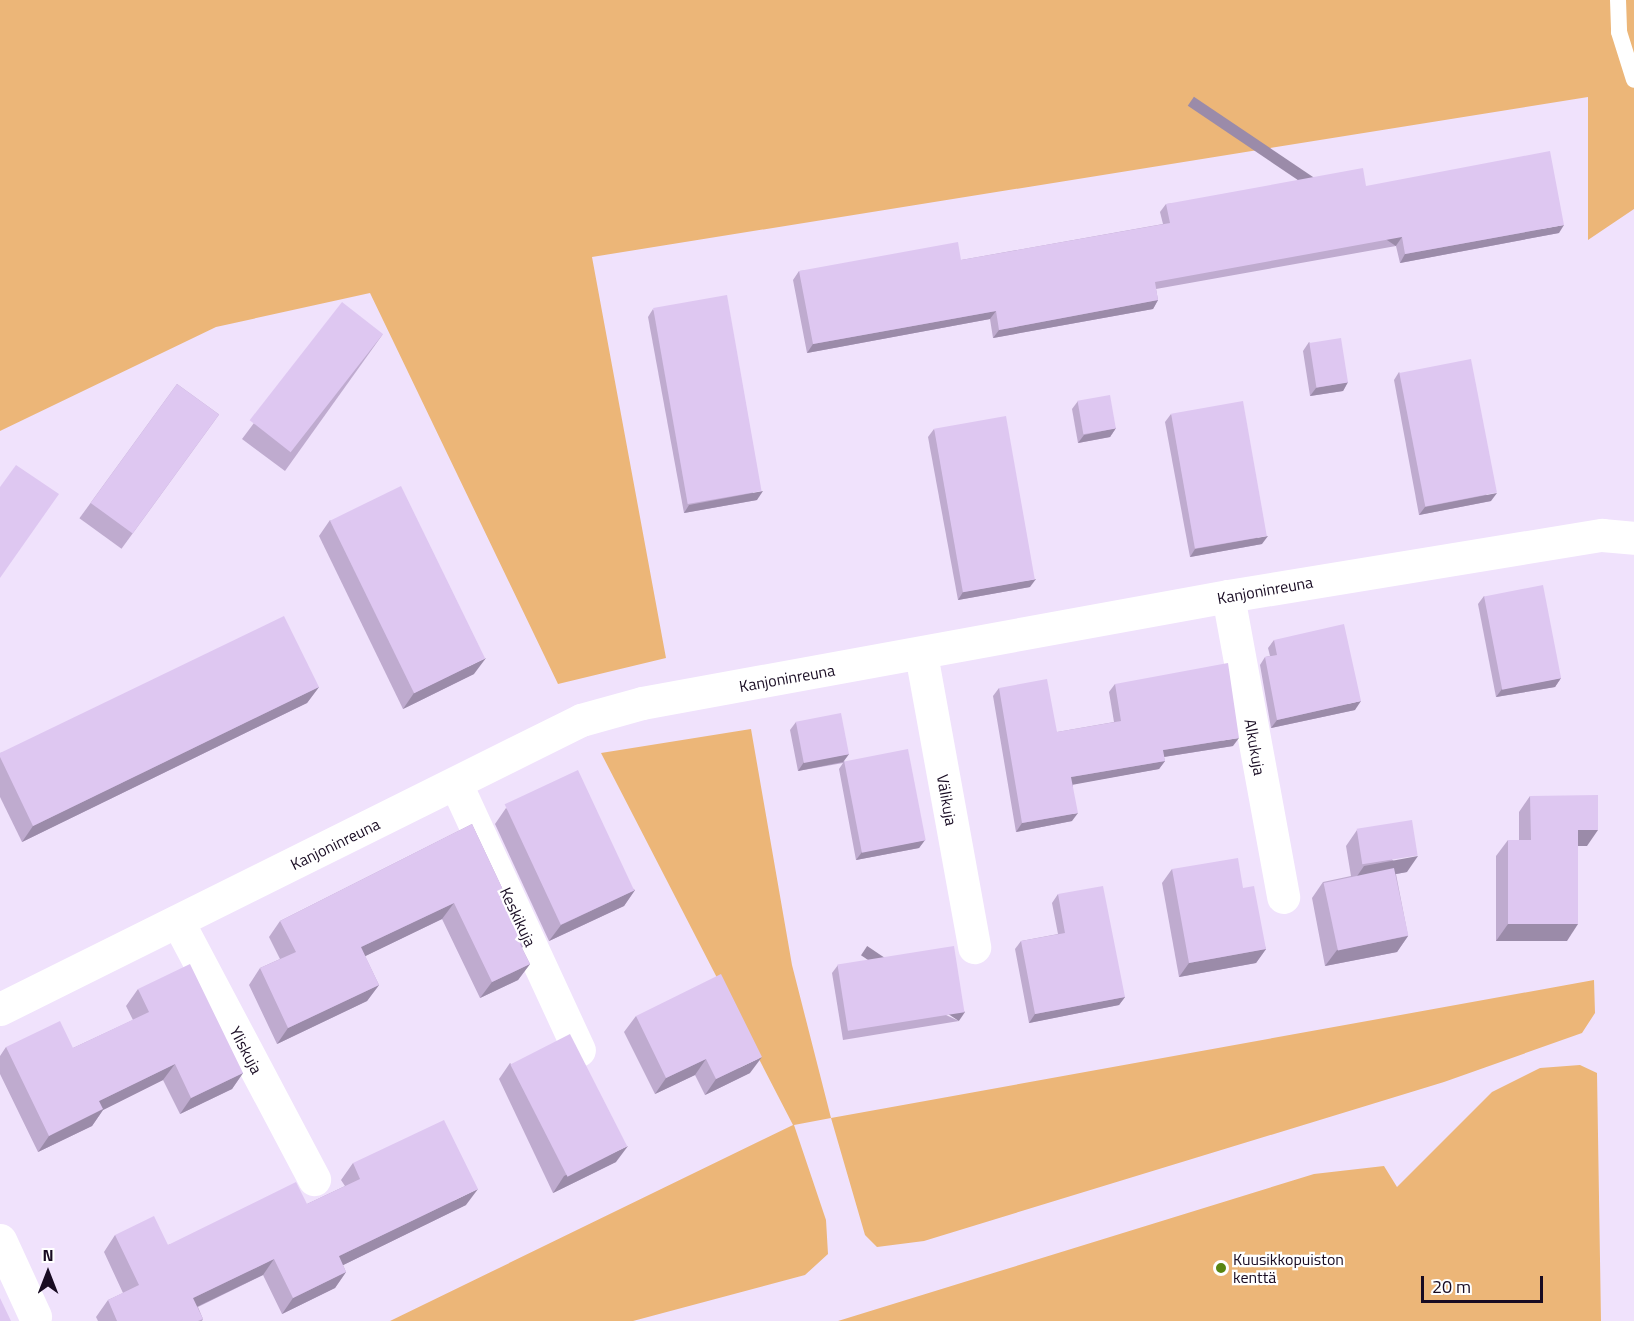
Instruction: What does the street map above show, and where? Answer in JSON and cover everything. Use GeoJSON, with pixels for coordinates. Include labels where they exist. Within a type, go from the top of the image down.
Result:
{"type":"FeatureCollection","features":[{"type":"Feature","properties":{"kind":"street","name":"Kanjoninreuna"},"geometry":{"type":"LineString","coordinates":[[0,1009],[602,714],[1228,596],[1602,535],[1634,538]]}},
{"type":"Feature","properties":{"kind":"street","name":"Alkukuja"},"geometry":{"type":"LineString","coordinates":[[1228,596],[1283,897]]}},
{"type":"Feature","properties":{"kind":"street","name":"Välikuja"},"geometry":{"type":"LineString","coordinates":[[921,654],[974,947]]}},
{"type":"Feature","properties":{"kind":"street","name":"Keskikuja"},"geometry":{"type":"LineString","coordinates":[[456,784],[579,1050]]}},
{"type":"Feature","properties":{"kind":"street","name":"Yliskuja"},"geometry":{"type":"LineString","coordinates":[[178,922],[314,1179]]}},
{"type":"Feature","properties":{"kind":"street"},"geometry":{"type":"LineString","coordinates":[[0,1240],[35,1316]]}},
{"type":"Feature","properties":{"kind":"lane"},"geometry":{"type":"LineString","coordinates":[[1618,0],[1619,32],[1634,80]]}},
{"type":"Feature","properties":{"kind":"shaded area"},"geometry":{"type":"Polygon","coordinates":[[[0,0],[1634,0],[1634,209],[1588,240],[1588,97],[592,257],[666,658],[558,684],[370,293],[216,327],[0,431],[0,0]]]}},
{"type":"Feature","properties":{"kind":"shaded area"},"geometry":{"type":"Polygon","coordinates":[[[751,729],[792,965],[831,1118],[794,1125],[826,1220],[828,1254],[805,1275],[633,1321],[390,1321],[793,1125],[601,753],[751,729]]]}},
{"type":"Feature","properties":{"kind":"shaded area"},"geometry":{"type":"Polygon","coordinates":[[[1594,980],[1595,1013],[1582,1033],[1444,1082],[924,1241],[877,1247],[865,1235],[831,1118],[1594,980]]]}},
{"type":"Feature","properties":{"kind":"shaded area"},"geometry":{"type":"Polygon","coordinates":[[[1580,1065],[1597,1073],[1601,1321],[838,1321],[1314,1174],[1384,1166],[1397,1187],[1492,1092],[1540,1068],[1580,1065]]]}},
{"type":"Feature","properties":{"kind":"building"},"geometry":{"type":"Polygon","coordinates":[[[1550,151],[1564,225],[1405,254],[1402,237],[1155,282],[1158,300],[999,330],[996,311],[813,344],[799,271],[958,242],[961,260],[1170,223],[1166,204],[1363,168],[1366,186],[1550,151]]]}},
{"type":"Feature","properties":{"kind":"building"},"geometry":{"type":"Polygon","coordinates":[[[727,295],[762,491],[688,504],[653,308],[727,295]]]}},
{"type":"Feature","properties":{"kind":"building"},"geometry":{"type":"Polygon","coordinates":[[[342,302],[383,334],[291,452],[250,420],[342,302]]]}},
{"type":"Feature","properties":{"kind":"building"},"geometry":{"type":"Polygon","coordinates":[[[1341,338],[1348,382],[1316,387],[1309,343],[1341,338]]]}},
{"type":"Feature","properties":{"kind":"building"},"geometry":{"type":"Polygon","coordinates":[[[1471,359],[1497,493],[1425,506],[1399,373],[1471,359]]]}},
{"type":"Feature","properties":{"kind":"building"},"geometry":{"type":"Polygon","coordinates":[[[177,384],[219,415],[133,533],[91,503],[177,384]]]}},
{"type":"Feature","properties":{"kind":"building"},"geometry":{"type":"Polygon","coordinates":[[[1110,395],[1116,428],[1083,434],[1078,401],[1110,395]]]}},
{"type":"Feature","properties":{"kind":"building"},"geometry":{"type":"Polygon","coordinates":[[[1243,401],[1267,536],[1195,549],[1171,414],[1243,401]]]}},
{"type":"Feature","properties":{"kind":"building"},"geometry":{"type":"Polygon","coordinates":[[[1006,416],[1035,579],[963,592],[934,429],[1006,416]]]}},
{"type":"Feature","properties":{"kind":"building"},"geometry":{"type":"Polygon","coordinates":[[[16,465],[59,494],[0,578],[0,487],[16,465]]]}},
{"type":"Feature","properties":{"kind":"building"},"geometry":{"type":"Polygon","coordinates":[[[401,486],[485,659],[414,693],[330,521],[401,486]]]}},
{"type":"Feature","properties":{"kind":"building"},"geometry":{"type":"Polygon","coordinates":[[[1543,585],[1561,678],[1502,690],[1484,596],[1543,585]]]}},
{"type":"Feature","properties":{"kind":"building"},"geometry":{"type":"Polygon","coordinates":[[[284,616],[319,687],[33,826],[0,753],[284,616]]]}},
{"type":"Feature","properties":{"kind":"building"},"geometry":{"type":"Polygon","coordinates":[[[1344,624],[1361,701],[1277,720],[1265,657],[1277,655],[1274,640],[1344,624]]]}},
{"type":"Feature","properties":{"kind":"building"},"geometry":{"type":"Polygon","coordinates":[[[1228,663],[1239,738],[1163,750],[1165,761],[1071,777],[1078,813],[1022,823],[999,688],[1047,679],[1057,732],[1121,721],[1115,684],[1228,663]]]}},
{"type":"Feature","properties":{"kind":"building"},"geometry":{"type":"Polygon","coordinates":[[[841,713],[849,754],[804,763],[796,722],[841,713]]]}},
{"type":"Feature","properties":{"kind":"building"},"geometry":{"type":"Polygon","coordinates":[[[908,749],[926,840],[862,853],[844,761],[908,749]]]}},
{"type":"Feature","properties":{"kind":"building"},"geometry":{"type":"Polygon","coordinates":[[[578,770],[634,891],[561,925],[505,804],[578,770]]]}},
{"type":"Feature","properties":{"kind":"building"},"geometry":{"type":"Polygon","coordinates":[[[1598,795],[1598,830],[1578,830],[1578,924],[1508,924],[1508,840],[1531,840],[1530,796],[1598,795]]]}},
{"type":"Feature","properties":{"kind":"building"},"geometry":{"type":"Polygon","coordinates":[[[1412,820],[1418,856],[1362,864],[1357,829],[1412,820]]]}},
{"type":"Feature","properties":{"kind":"building"},"geometry":{"type":"Polygon","coordinates":[[[472,824],[527,941],[520,944],[530,964],[492,982],[454,903],[361,947],[379,985],[288,1028],[260,968],[296,952],[280,921],[472,824]]]}},
{"type":"Feature","properties":{"kind":"building"},"geometry":{"type":"Polygon","coordinates":[[[1238,858],[1243,888],[1254,886],[1266,949],[1189,963],[1172,869],[1238,858]]]}},
{"type":"Feature","properties":{"kind":"building"},"geometry":{"type":"Polygon","coordinates":[[[1394,868],[1408,935],[1338,950],[1324,883],[1394,868]]]}},
{"type":"Feature","properties":{"kind":"building"},"geometry":{"type":"Polygon","coordinates":[[[1103,886],[1125,997],[1035,1014],[1021,941],[1065,933],[1058,894],[1103,886]]]}},
{"type":"Feature","properties":{"kind":"building"},"geometry":{"type":"Polygon","coordinates":[[[954,946],[964,1012],[848,1031],[837,964],[954,946]]]}},
{"type":"Feature","properties":{"kind":"building"},"geometry":{"type":"Polygon","coordinates":[[[190,964],[243,1073],[191,1098],[175,1064],[99,1101],[103,1109],[49,1136],[6,1047],[60,1021],[73,1048],[149,1012],[138,989],[190,964]]]}},
{"type":"Feature","properties":{"kind":"building"},"geometry":{"type":"Polygon","coordinates":[[[721,974],[762,1057],[716,1079],[706,1059],[666,1078],[636,1016],[721,974]]]}},
{"type":"Feature","properties":{"kind":"building"},"geometry":{"type":"Polygon","coordinates":[[[570,1034],[627,1146],[568,1177],[510,1064],[570,1034]]]}},
{"type":"Feature","properties":{"kind":"building"},"geometry":{"type":"Polygon","coordinates":[[[444,1120],[478,1189],[339,1256],[346,1272],[293,1298],[274,1259],[193,1298],[203,1319],[198,1321],[117,1321],[108,1300],[139,1285],[115,1235],[154,1216],[168,1245],[296,1182],[307,1204],[360,1179],[353,1163],[444,1120]]]}},
{"type":"Feature","properties":{"kind":"building"},"geometry":{"type":"Polygon","coordinates":[[[0,1298],[11,1321],[0,1321],[0,1298]]]}},
{"type":"Feature","properties":{"kind":"place","name":"Kuusikkopuiston kenttä"},"geometry":{"type":"Point","coordinates":[1221,1268]}}]}
